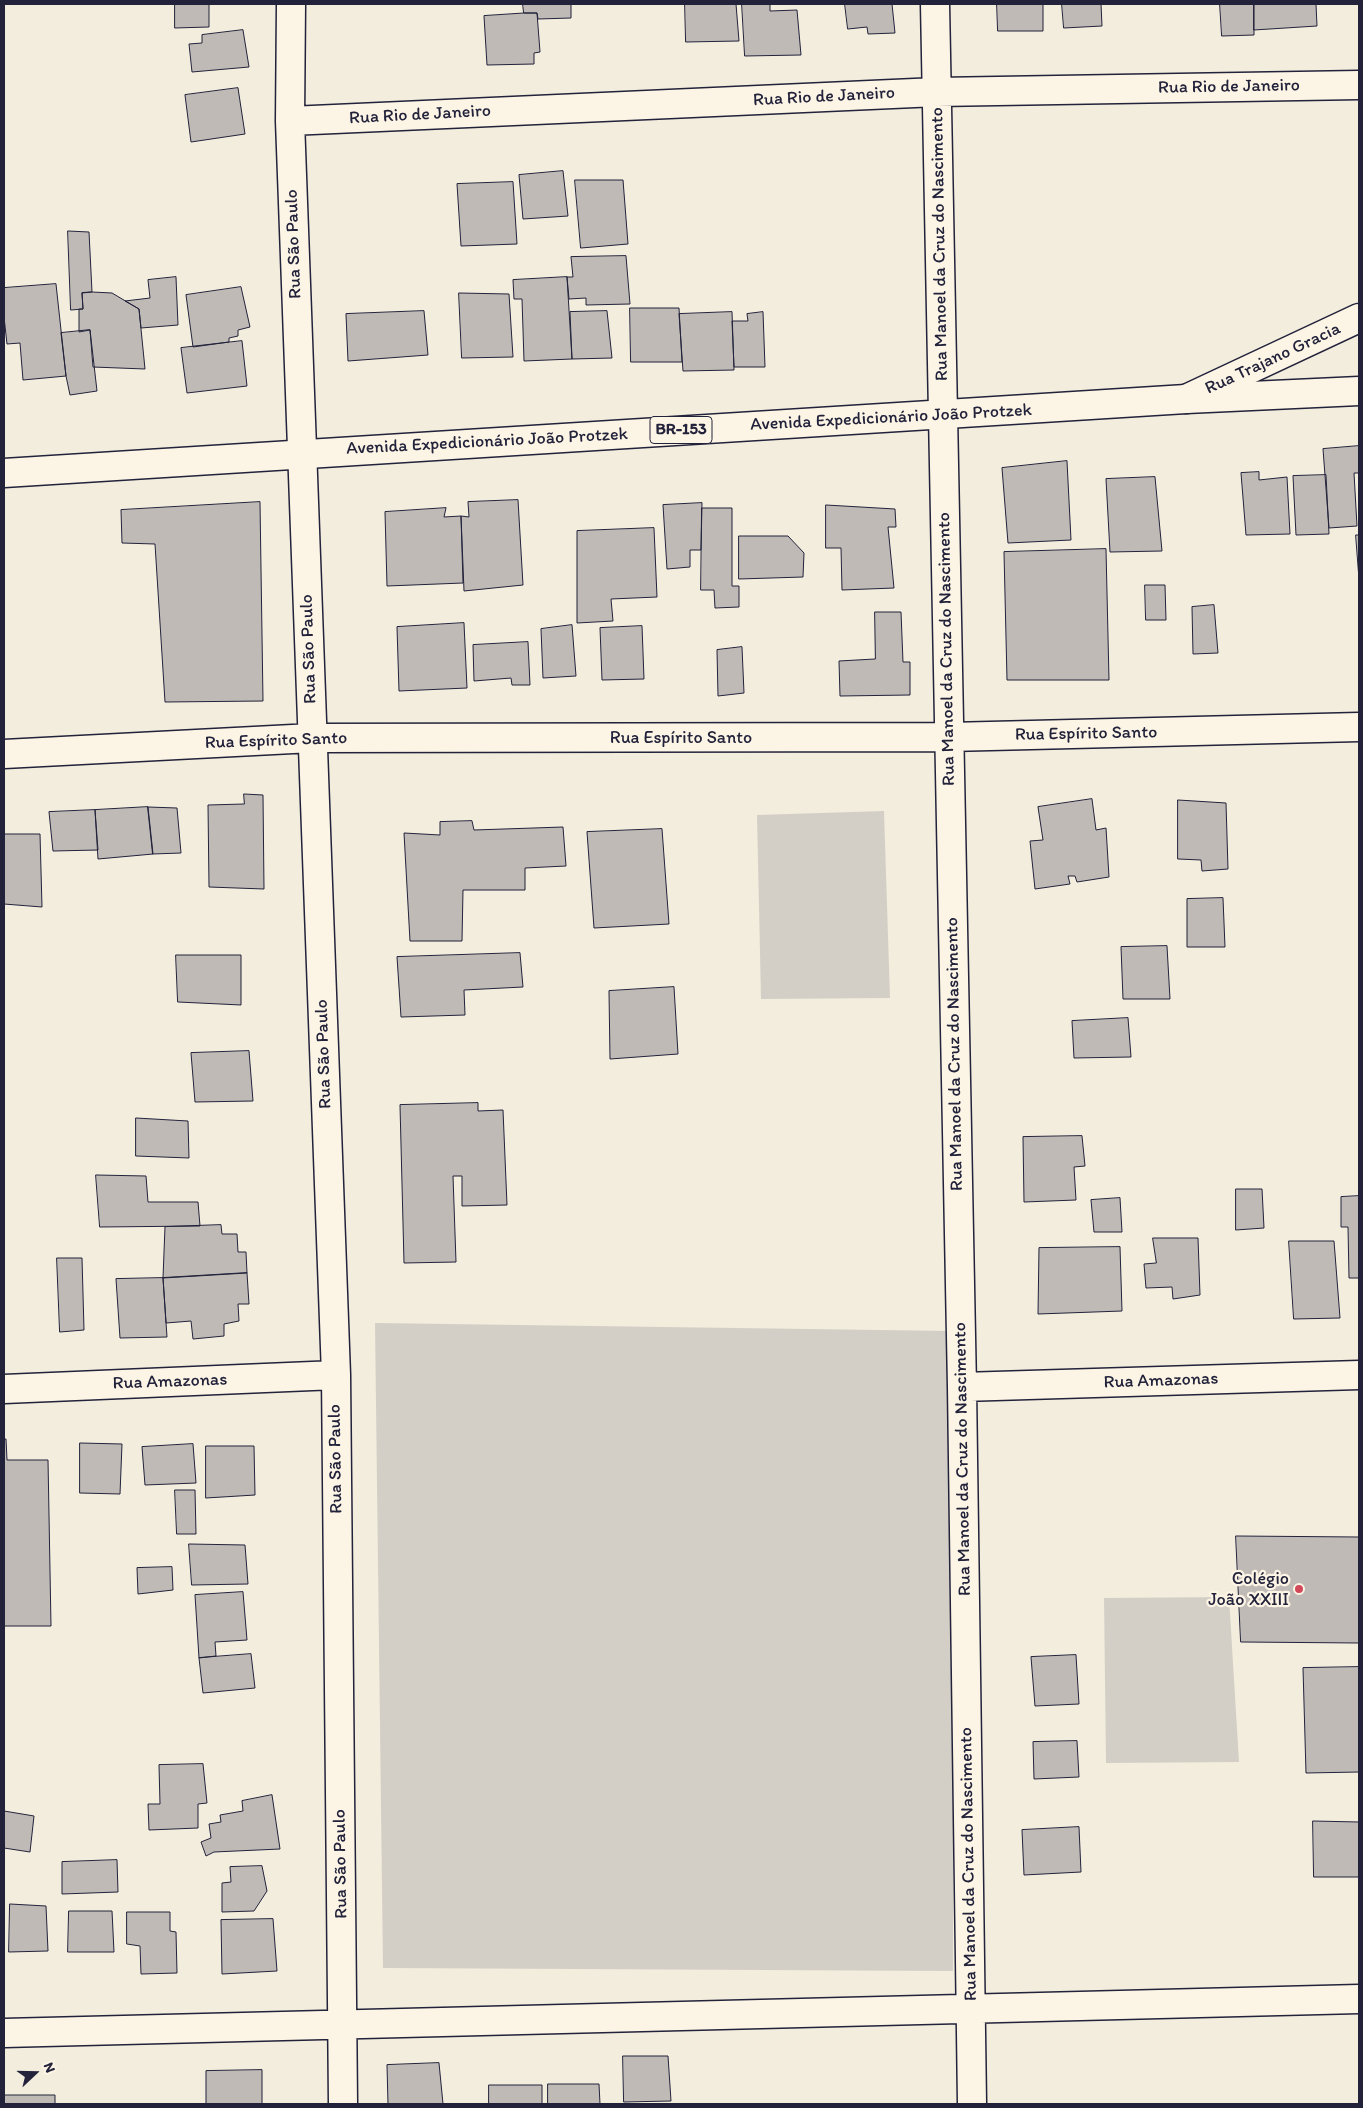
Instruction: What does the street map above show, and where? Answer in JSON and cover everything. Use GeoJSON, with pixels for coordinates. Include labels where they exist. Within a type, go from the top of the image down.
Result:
{"type":"FeatureCollection","features":[{"type":"Feature","properties":{"kind":"main road","name":"Rua São Paulo"},"geometry":{"type":"LineString","coordinates":[[291,4],[290,121],[336,1375],[343,2104]]}},
{"type":"Feature","properties":{"kind":"main road","name":"Rua Manoel da Cruz do Nascimento"},"geometry":{"type":"LineString","coordinates":[[935,4],[962,1387],[972,2104]]}},
{"type":"Feature","properties":{"kind":"main road","name":"Rua Rio de Janeiro"},"geometry":{"type":"LineString","coordinates":[[290,121],[937,92],[1359,85]]}},
{"type":"Feature","properties":{"kind":"main road","name":"Rua Trajano Gracia"},"geometry":{"type":"LineString","coordinates":[[1186,399],[1359,318]]}},
{"type":"Feature","properties":{"kind":"main road","name":"Avenida Expedicionário João Protzek"},"geometry":{"type":"LineString","coordinates":[[4,473],[1186,399],[1359,391]]}},
{"type":"Feature","properties":{"kind":"main road","name":"Rua Espírito Santo"},"geometry":{"type":"LineString","coordinates":[[4,754],[312,738],[949,737],[1359,727]]}},
{"type":"Feature","properties":{"kind":"main road","name":"Rua Amazonas"},"geometry":{"type":"LineString","coordinates":[[962,1387],[1359,1374]]}},
{"type":"Feature","properties":{"kind":"main road","name":"Rua Amazonas"},"geometry":{"type":"LineString","coordinates":[[4,1389],[336,1375]]}},
{"type":"Feature","properties":{"kind":"main road"},"geometry":{"type":"LineString","coordinates":[[4,2033],[1359,2000]]}},
{"type":"Feature","properties":{"kind":"shaded area"},"geometry":{"type":"Polygon","coordinates":[[[884,811],[890,998],[761,999],[757,815],[884,811]]]}},
{"type":"Feature","properties":{"kind":"shaded area"},"geometry":{"type":"Polygon","coordinates":[[[375,1323],[953,1331],[953,1971],[383,1968],[375,1323]]]}},
{"type":"Feature","properties":{"kind":"shaded area"},"geometry":{"type":"Polygon","coordinates":[[[1229,1597],[1239,1762],[1106,1763],[1104,1598],[1229,1597]]]}},
{"type":"Feature","properties":{"kind":"building"},"geometry":{"type":"Polygon","coordinates":[[[175,4],[209,4],[209,27],[175,28],[175,4]]]}},
{"type":"Feature","properties":{"kind":"building"},"geometry":{"type":"Polygon","coordinates":[[[523,4],[571,4],[571,18],[538,19],[537,13],[524,13],[523,4]]]}},
{"type":"Feature","properties":{"kind":"building"},"geometry":{"type":"Polygon","coordinates":[[[685,4],[736,4],[739,41],[686,42],[685,4]]]}},
{"type":"Feature","properties":{"kind":"building"},"geometry":{"type":"Polygon","coordinates":[[[742,4],[770,4],[770,11],[797,10],[801,55],[745,56],[742,4]]]}},
{"type":"Feature","properties":{"kind":"building"},"geometry":{"type":"Polygon","coordinates":[[[845,4],[892,4],[895,33],[868,34],[867,27],[848,29],[845,4]]]}},
{"type":"Feature","properties":{"kind":"building"},"geometry":{"type":"Polygon","coordinates":[[[997,4],[1043,4],[1043,31],[998,31],[997,4]]]}},
{"type":"Feature","properties":{"kind":"building"},"geometry":{"type":"Polygon","coordinates":[[[1062,4],[1101,4],[1102,26],[1064,28],[1062,4]]]}},
{"type":"Feature","properties":{"kind":"building"},"geometry":{"type":"Polygon","coordinates":[[[1220,4],[1254,4],[1254,35],[1222,36],[1220,4]]]}},
{"type":"Feature","properties":{"kind":"building"},"geometry":{"type":"Polygon","coordinates":[[[1254,4],[1316,4],[1317,26],[1254,30],[1254,4]]]}},
{"type":"Feature","properties":{"kind":"building"},"geometry":{"type":"Polygon","coordinates":[[[537,13],[540,52],[534,53],[534,64],[487,65],[484,16],[537,13]]]}},
{"type":"Feature","properties":{"kind":"building"},"geometry":{"type":"Polygon","coordinates":[[[243,30],[249,67],[192,72],[189,44],[202,43],[202,35],[243,30]]]}},
{"type":"Feature","properties":{"kind":"building"},"geometry":{"type":"Polygon","coordinates":[[[238,88],[245,134],[191,142],[185,95],[238,88]]]}},
{"type":"Feature","properties":{"kind":"building"},"geometry":{"type":"Polygon","coordinates":[[[563,171],[568,216],[523,219],[519,175],[563,171]]]}},
{"type":"Feature","properties":{"kind":"building"},"geometry":{"type":"Polygon","coordinates":[[[575,180],[623,180],[628,244],[581,248],[575,180]]]}},
{"type":"Feature","properties":{"kind":"building"},"geometry":{"type":"Polygon","coordinates":[[[513,182],[517,244],[461,246],[457,184],[513,182]]]}},
{"type":"Feature","properties":{"kind":"building"},"geometry":{"type":"Polygon","coordinates":[[[68,231],[89,232],[92,292],[82,293],[83,309],[71,310],[68,231]]]}},
{"type":"Feature","properties":{"kind":"building"},"geometry":{"type":"Polygon","coordinates":[[[626,256],[630,304],[586,305],[586,298],[569,299],[567,277],[573,277],[571,257],[626,256]]]}},
{"type":"Feature","properties":{"kind":"building"},"geometry":{"type":"Polygon","coordinates":[[[176,277],[178,325],[141,328],[139,309],[125,301],[150,298],[148,280],[176,277]]]}},
{"type":"Feature","properties":{"kind":"building"},"geometry":{"type":"Polygon","coordinates":[[[567,277],[572,359],[524,361],[522,299],[514,299],[513,280],[567,277]]]}},
{"type":"Feature","properties":{"kind":"building"},"geometry":{"type":"Polygon","coordinates":[[[56,284],[66,376],[23,380],[20,343],[7,344],[4,317],[4,288],[56,284]]]}},
{"type":"Feature","properties":{"kind":"building"},"geometry":{"type":"Polygon","coordinates":[[[241,287],[250,327],[238,330],[238,336],[229,338],[229,342],[193,347],[186,295],[241,287]]]}},
{"type":"Feature","properties":{"kind":"building"},"geometry":{"type":"Polygon","coordinates":[[[82,293],[112,293],[139,309],[145,369],[93,367],[90,330],[79,332],[79,309],[83,309],[82,293]]]}},
{"type":"Feature","properties":{"kind":"building"},"geometry":{"type":"Polygon","coordinates":[[[459,293],[509,294],[513,357],[462,358],[459,293]]]}},
{"type":"Feature","properties":{"kind":"building"},"geometry":{"type":"Polygon","coordinates":[[[630,308],[679,308],[682,362],[631,362],[630,308]]]}},
{"type":"Feature","properties":{"kind":"building"},"geometry":{"type":"Polygon","coordinates":[[[424,311],[428,355],[348,361],[346,314],[424,311]]]}},
{"type":"Feature","properties":{"kind":"building"},"geometry":{"type":"Polygon","coordinates":[[[607,311],[612,358],[572,359],[570,312],[607,311]]]}},
{"type":"Feature","properties":{"kind":"building"},"geometry":{"type":"Polygon","coordinates":[[[732,312],[734,370],[683,371],[679,314],[732,312]]]}},
{"type":"Feature","properties":{"kind":"building"},"geometry":{"type":"Polygon","coordinates":[[[763,312],[765,367],[734,367],[732,321],[748,321],[747,314],[763,312]]]}},
{"type":"Feature","properties":{"kind":"building"},"geometry":{"type":"Polygon","coordinates":[[[90,330],[97,391],[70,395],[61,333],[90,330]]]}},
{"type":"Feature","properties":{"kind":"building"},"geometry":{"type":"Polygon","coordinates":[[[242,341],[247,386],[187,393],[181,348],[242,341]]]}},
{"type":"Feature","properties":{"kind":"building"},"geometry":{"type":"Polygon","coordinates":[[[1359,446],[1359,473],[1354,473],[1357,526],[1329,528],[1323,449],[1359,446]]]}},
{"type":"Feature","properties":{"kind":"building"},"geometry":{"type":"Polygon","coordinates":[[[1067,461],[1071,540],[1008,543],[1002,468],[1067,461]]]}},
{"type":"Feature","properties":{"kind":"building"},"geometry":{"type":"Polygon","coordinates":[[[1259,472],[1259,480],[1287,477],[1290,534],[1246,535],[1241,473],[1259,472]]]}},
{"type":"Feature","properties":{"kind":"building"},"geometry":{"type":"Polygon","coordinates":[[[1326,475],[1329,534],[1296,535],[1293,476],[1326,475]]]}},
{"type":"Feature","properties":{"kind":"building"},"geometry":{"type":"Polygon","coordinates":[[[1155,477],[1162,551],[1110,552],[1106,479],[1155,477]]]}},
{"type":"Feature","properties":{"kind":"building"},"geometry":{"type":"Polygon","coordinates":[[[518,500],[523,585],[464,591],[461,516],[469,517],[468,502],[518,500]]]}},
{"type":"Feature","properties":{"kind":"building"},"geometry":{"type":"Polygon","coordinates":[[[260,502],[263,701],[165,702],[155,544],[122,543],[121,510],[260,502]]]}},
{"type":"Feature","properties":{"kind":"building"},"geometry":{"type":"Polygon","coordinates":[[[702,503],[701,550],[690,550],[690,567],[667,569],[663,505],[702,503]]]}},
{"type":"Feature","properties":{"kind":"building"},"geometry":{"type":"Polygon","coordinates":[[[826,505],[895,509],[896,527],[888,527],[894,588],[842,590],[841,548],[826,548],[826,505]]]}},
{"type":"Feature","properties":{"kind":"building"},"geometry":{"type":"Polygon","coordinates":[[[446,508],[444,517],[461,516],[463,583],[387,586],[385,512],[446,508]]]}},
{"type":"Feature","properties":{"kind":"building"},"geometry":{"type":"Polygon","coordinates":[[[702,508],[732,508],[732,586],[739,586],[739,607],[715,608],[714,590],[701,590],[702,508]]]}},
{"type":"Feature","properties":{"kind":"building"},"geometry":{"type":"Polygon","coordinates":[[[654,528],[657,597],[611,599],[613,621],[577,623],[577,531],[654,528]]]}},
{"type":"Feature","properties":{"kind":"building"},"geometry":{"type":"Polygon","coordinates":[[[1356,535],[1359,535],[1359,579],[1356,535]]]}},
{"type":"Feature","properties":{"kind":"building"},"geometry":{"type":"Polygon","coordinates":[[[739,536],[788,536],[804,553],[803,577],[739,579],[739,536]]]}},
{"type":"Feature","properties":{"kind":"building"},"geometry":{"type":"Polygon","coordinates":[[[1106,549],[1109,680],[1007,680],[1004,552],[1106,549]]]}},
{"type":"Feature","properties":{"kind":"building"},"geometry":{"type":"Polygon","coordinates":[[[1145,585],[1165,585],[1166,620],[1146,620],[1145,585]]]}},
{"type":"Feature","properties":{"kind":"building"},"geometry":{"type":"Polygon","coordinates":[[[1214,605],[1218,653],[1193,654],[1192,607],[1214,605]]]}},
{"type":"Feature","properties":{"kind":"building"},"geometry":{"type":"Polygon","coordinates":[[[875,612],[901,612],[903,662],[910,662],[910,695],[840,696],[839,661],[875,659],[875,612]]]}},
{"type":"Feature","properties":{"kind":"building"},"geometry":{"type":"Polygon","coordinates":[[[464,623],[467,688],[399,691],[397,627],[464,623]]]}},
{"type":"Feature","properties":{"kind":"building"},"geometry":{"type":"Polygon","coordinates":[[[572,625],[576,676],[543,678],[541,629],[572,625]]]}},
{"type":"Feature","properties":{"kind":"building"},"geometry":{"type":"Polygon","coordinates":[[[642,626],[644,679],[602,680],[600,628],[642,626]]]}},
{"type":"Feature","properties":{"kind":"building"},"geometry":{"type":"Polygon","coordinates":[[[528,642],[530,685],[512,685],[511,678],[474,681],[473,645],[528,642]]]}},
{"type":"Feature","properties":{"kind":"building"},"geometry":{"type":"Polygon","coordinates":[[[742,647],[744,693],[718,696],[717,650],[742,647]]]}},
{"type":"Feature","properties":{"kind":"building"},"geometry":{"type":"Polygon","coordinates":[[[244,794],[263,795],[264,889],[209,887],[208,805],[244,804],[244,794]]]}},
{"type":"Feature","properties":{"kind":"building"},"geometry":{"type":"Polygon","coordinates":[[[1092,799],[1096,830],[1106,828],[1109,877],[1077,882],[1075,876],[1068,876],[1070,884],[1035,889],[1030,841],[1043,840],[1038,807],[1092,799]]]}},
{"type":"Feature","properties":{"kind":"building"},"geometry":{"type":"Polygon","coordinates":[[[1178,800],[1226,803],[1228,869],[1202,871],[1201,860],[1178,859],[1178,800]]]}},
{"type":"Feature","properties":{"kind":"building"},"geometry":{"type":"Polygon","coordinates":[[[148,807],[153,854],[98,859],[95,810],[148,807]]]}},
{"type":"Feature","properties":{"kind":"building"},"geometry":{"type":"Polygon","coordinates":[[[148,807],[177,808],[181,853],[153,854],[148,807]]]}},
{"type":"Feature","properties":{"kind":"building"},"geometry":{"type":"Polygon","coordinates":[[[95,810],[98,850],[53,851],[49,812],[95,810]]]}},
{"type":"Feature","properties":{"kind":"building"},"geometry":{"type":"Polygon","coordinates":[[[472,821],[474,830],[563,827],[566,866],[525,868],[525,890],[463,890],[462,941],[410,941],[404,833],[440,835],[440,822],[472,821]]]}},
{"type":"Feature","properties":{"kind":"building"},"geometry":{"type":"Polygon","coordinates":[[[662,829],[669,924],[594,928],[587,832],[662,829]]]}},
{"type":"Feature","properties":{"kind":"building"},"geometry":{"type":"Polygon","coordinates":[[[4,834],[40,834],[42,907],[4,904],[4,834]]]}},
{"type":"Feature","properties":{"kind":"building"},"geometry":{"type":"Polygon","coordinates":[[[1223,898],[1225,947],[1187,947],[1187,899],[1223,898]]]}},
{"type":"Feature","properties":{"kind":"building"},"geometry":{"type":"Polygon","coordinates":[[[1167,946],[1170,999],[1123,999],[1121,947],[1167,946]]]}},
{"type":"Feature","properties":{"kind":"building"},"geometry":{"type":"Polygon","coordinates":[[[520,953],[523,987],[464,990],[465,1015],[401,1017],[397,957],[520,953]]]}},
{"type":"Feature","properties":{"kind":"building"},"geometry":{"type":"Polygon","coordinates":[[[176,955],[241,955],[241,1005],[178,1002],[176,955]]]}},
{"type":"Feature","properties":{"kind":"building"},"geometry":{"type":"Polygon","coordinates":[[[674,987],[678,1054],[610,1059],[609,991],[674,987]]]}},
{"type":"Feature","properties":{"kind":"building"},"geometry":{"type":"Polygon","coordinates":[[[1128,1018],[1131,1057],[1074,1058],[1072,1021],[1128,1018]]]}},
{"type":"Feature","properties":{"kind":"building"},"geometry":{"type":"Polygon","coordinates":[[[249,1051],[253,1101],[195,1102],[191,1053],[249,1051]]]}},
{"type":"Feature","properties":{"kind":"building"},"geometry":{"type":"Polygon","coordinates":[[[478,1103],[478,1111],[503,1110],[507,1205],[462,1206],[462,1176],[453,1176],[456,1262],[404,1263],[400,1105],[478,1103]]]}},
{"type":"Feature","properties":{"kind":"building"},"geometry":{"type":"Polygon","coordinates":[[[136,1118],[188,1121],[189,1158],[136,1156],[136,1118]]]}},
{"type":"Feature","properties":{"kind":"building"},"geometry":{"type":"Polygon","coordinates":[[[1082,1136],[1085,1166],[1074,1167],[1076,1200],[1024,1202],[1023,1137],[1082,1136]]]}},
{"type":"Feature","properties":{"kind":"building"},"geometry":{"type":"Polygon","coordinates":[[[96,1175],[146,1176],[148,1202],[198,1202],[200,1226],[100,1227],[96,1175]]]}},
{"type":"Feature","properties":{"kind":"building"},"geometry":{"type":"Polygon","coordinates":[[[1236,1189],[1262,1189],[1264,1228],[1236,1230],[1236,1189]]]}},
{"type":"Feature","properties":{"kind":"building"},"geometry":{"type":"Polygon","coordinates":[[[1359,1196],[1359,1278],[1349,1278],[1348,1227],[1341,1227],[1341,1197],[1359,1196]]]}},
{"type":"Feature","properties":{"kind":"building"},"geometry":{"type":"Polygon","coordinates":[[[1120,1198],[1122,1232],[1094,1232],[1091,1200],[1120,1198]]]}},
{"type":"Feature","properties":{"kind":"building"},"geometry":{"type":"Polygon","coordinates":[[[221,1225],[222,1234],[237,1234],[238,1252],[246,1252],[247,1273],[163,1278],[165,1227],[221,1225]]]}},
{"type":"Feature","properties":{"kind":"building"},"geometry":{"type":"Polygon","coordinates":[[[1153,1238],[1198,1238],[1200,1295],[1173,1299],[1172,1287],[1146,1288],[1144,1264],[1156,1263],[1153,1238]]]}},
{"type":"Feature","properties":{"kind":"building"},"geometry":{"type":"Polygon","coordinates":[[[1289,1241],[1334,1241],[1340,1318],[1294,1319],[1289,1241]]]}},
{"type":"Feature","properties":{"kind":"building"},"geometry":{"type":"Polygon","coordinates":[[[1120,1247],[1122,1311],[1038,1314],[1039,1248],[1120,1247]]]}},
{"type":"Feature","properties":{"kind":"building"},"geometry":{"type":"Polygon","coordinates":[[[57,1258],[82,1258],[84,1330],[60,1332],[57,1258]]]}},
{"type":"Feature","properties":{"kind":"building"},"geometry":{"type":"Polygon","coordinates":[[[247,1273],[249,1304],[238,1304],[239,1321],[224,1324],[224,1336],[193,1339],[191,1321],[166,1323],[163,1278],[247,1273]]]}},
{"type":"Feature","properties":{"kind":"building"},"geometry":{"type":"Polygon","coordinates":[[[163,1278],[167,1337],[120,1338],[116,1279],[163,1278]]]}},
{"type":"Feature","properties":{"kind":"building"},"geometry":{"type":"Polygon","coordinates":[[[4,1439],[6,1439],[7,1460],[48,1460],[51,1626],[4,1626],[4,1439]]]}},
{"type":"Feature","properties":{"kind":"building"},"geometry":{"type":"Polygon","coordinates":[[[80,1443],[122,1444],[120,1494],[80,1493],[80,1443]]]}},
{"type":"Feature","properties":{"kind":"building"},"geometry":{"type":"Polygon","coordinates":[[[193,1444],[196,1483],[145,1485],[142,1447],[193,1444]]]}},
{"type":"Feature","properties":{"kind":"building"},"geometry":{"type":"Polygon","coordinates":[[[206,1446],[254,1446],[255,1495],[206,1498],[206,1446]]]}},
{"type":"Feature","properties":{"kind":"building"},"geometry":{"type":"Polygon","coordinates":[[[175,1490],[195,1490],[196,1534],[177,1534],[175,1490]]]}},
{"type":"Feature","properties":{"kind":"building","name":"Colégio João XXIII"},"geometry":{"type":"Polygon","coordinates":[[[1236,1536],[1359,1537],[1359,1643],[1241,1642],[1236,1536]]]}},
{"type":"Feature","properties":{"kind":"building"},"geometry":{"type":"Polygon","coordinates":[[[189,1544],[245,1545],[248,1584],[192,1585],[189,1544]]]}},
{"type":"Feature","properties":{"kind":"building"},"geometry":{"type":"Polygon","coordinates":[[[172,1567],[173,1590],[138,1594],[137,1568],[172,1567]]]}},
{"type":"Feature","properties":{"kind":"building"},"geometry":{"type":"Polygon","coordinates":[[[243,1592],[247,1640],[215,1642],[216,1656],[199,1658],[195,1595],[243,1592]]]}},
{"type":"Feature","properties":{"kind":"building"},"geometry":{"type":"Polygon","coordinates":[[[251,1654],[255,1688],[203,1693],[199,1658],[251,1654]]]}},
{"type":"Feature","properties":{"kind":"building"},"geometry":{"type":"Polygon","coordinates":[[[1076,1655],[1079,1704],[1035,1706],[1031,1657],[1076,1655]]]}},
{"type":"Feature","properties":{"kind":"building"},"geometry":{"type":"Polygon","coordinates":[[[1359,1667],[1359,1772],[1306,1773],[1303,1668],[1359,1667]]]}},
{"type":"Feature","properties":{"kind":"building"},"geometry":{"type":"Polygon","coordinates":[[[1077,1741],[1079,1777],[1034,1779],[1033,1742],[1077,1741]]]}},
{"type":"Feature","properties":{"kind":"building"},"geometry":{"type":"Polygon","coordinates":[[[203,1764],[207,1803],[198,1804],[198,1828],[149,1830],[148,1804],[160,1804],[159,1765],[203,1764]]]}},
{"type":"Feature","properties":{"kind":"building"},"geometry":{"type":"Polygon","coordinates":[[[272,1795],[280,1849],[214,1852],[206,1856],[201,1842],[211,1838],[209,1824],[221,1822],[220,1815],[243,1811],[242,1801],[272,1795]]]}},
{"type":"Feature","properties":{"kind":"building"},"geometry":{"type":"Polygon","coordinates":[[[4,1811],[34,1816],[30,1852],[4,1848],[4,1811]]]}},
{"type":"Feature","properties":{"kind":"building"},"geometry":{"type":"Polygon","coordinates":[[[1313,1821],[1359,1822],[1359,1877],[1314,1877],[1313,1821]]]}},
{"type":"Feature","properties":{"kind":"building"},"geometry":{"type":"Polygon","coordinates":[[[1079,1827],[1081,1872],[1024,1875],[1022,1830],[1079,1827]]]}},
{"type":"Feature","properties":{"kind":"building"},"geometry":{"type":"Polygon","coordinates":[[[117,1860],[118,1892],[62,1894],[62,1862],[117,1860]]]}},
{"type":"Feature","properties":{"kind":"building"},"geometry":{"type":"Polygon","coordinates":[[[262,1866],[267,1891],[254,1911],[222,1912],[222,1883],[231,1882],[230,1867],[262,1866]]]}},
{"type":"Feature","properties":{"kind":"building"},"geometry":{"type":"Polygon","coordinates":[[[10,1904],[46,1906],[48,1951],[9,1952],[10,1904]]]}},
{"type":"Feature","properties":{"kind":"building"},"geometry":{"type":"Polygon","coordinates":[[[69,1911],[112,1911],[114,1952],[68,1952],[69,1911]]]}},
{"type":"Feature","properties":{"kind":"building"},"geometry":{"type":"Polygon","coordinates":[[[127,1912],[170,1912],[170,1931],[176,1932],[177,1973],[141,1974],[140,1946],[127,1944],[127,1912]]]}},
{"type":"Feature","properties":{"kind":"building"},"geometry":{"type":"Polygon","coordinates":[[[273,1919],[277,1971],[222,1974],[221,1920],[273,1919]]]}},
{"type":"Feature","properties":{"kind":"building"},"geometry":{"type":"Polygon","coordinates":[[[623,2056],[668,2056],[671,2101],[624,2102],[623,2056]]]}},
{"type":"Feature","properties":{"kind":"building"},"geometry":{"type":"Polygon","coordinates":[[[439,2063],[443,2104],[388,2104],[387,2065],[439,2063]]]}},
{"type":"Feature","properties":{"kind":"building"},"geometry":{"type":"Polygon","coordinates":[[[262,2070],[262,2104],[206,2104],[206,2071],[262,2070]]]}},
{"type":"Feature","properties":{"kind":"building"},"geometry":{"type":"Polygon","coordinates":[[[548,2084],[599,2084],[600,2104],[548,2104],[548,2084]]]}},
{"type":"Feature","properties":{"kind":"building"},"geometry":{"type":"Polygon","coordinates":[[[489,2085],[542,2085],[542,2104],[489,2104],[489,2085]]]}},
{"type":"Feature","properties":{"kind":"building"},"geometry":{"type":"Polygon","coordinates":[[[4,2095],[55,2095],[55,2104],[4,2104],[4,2095]]]}},
{"type":"Feature","properties":{"kind":"place","name":"Colégio João XXIII"},"geometry":{"type":"Point","coordinates":[1299,1589]}}]}
